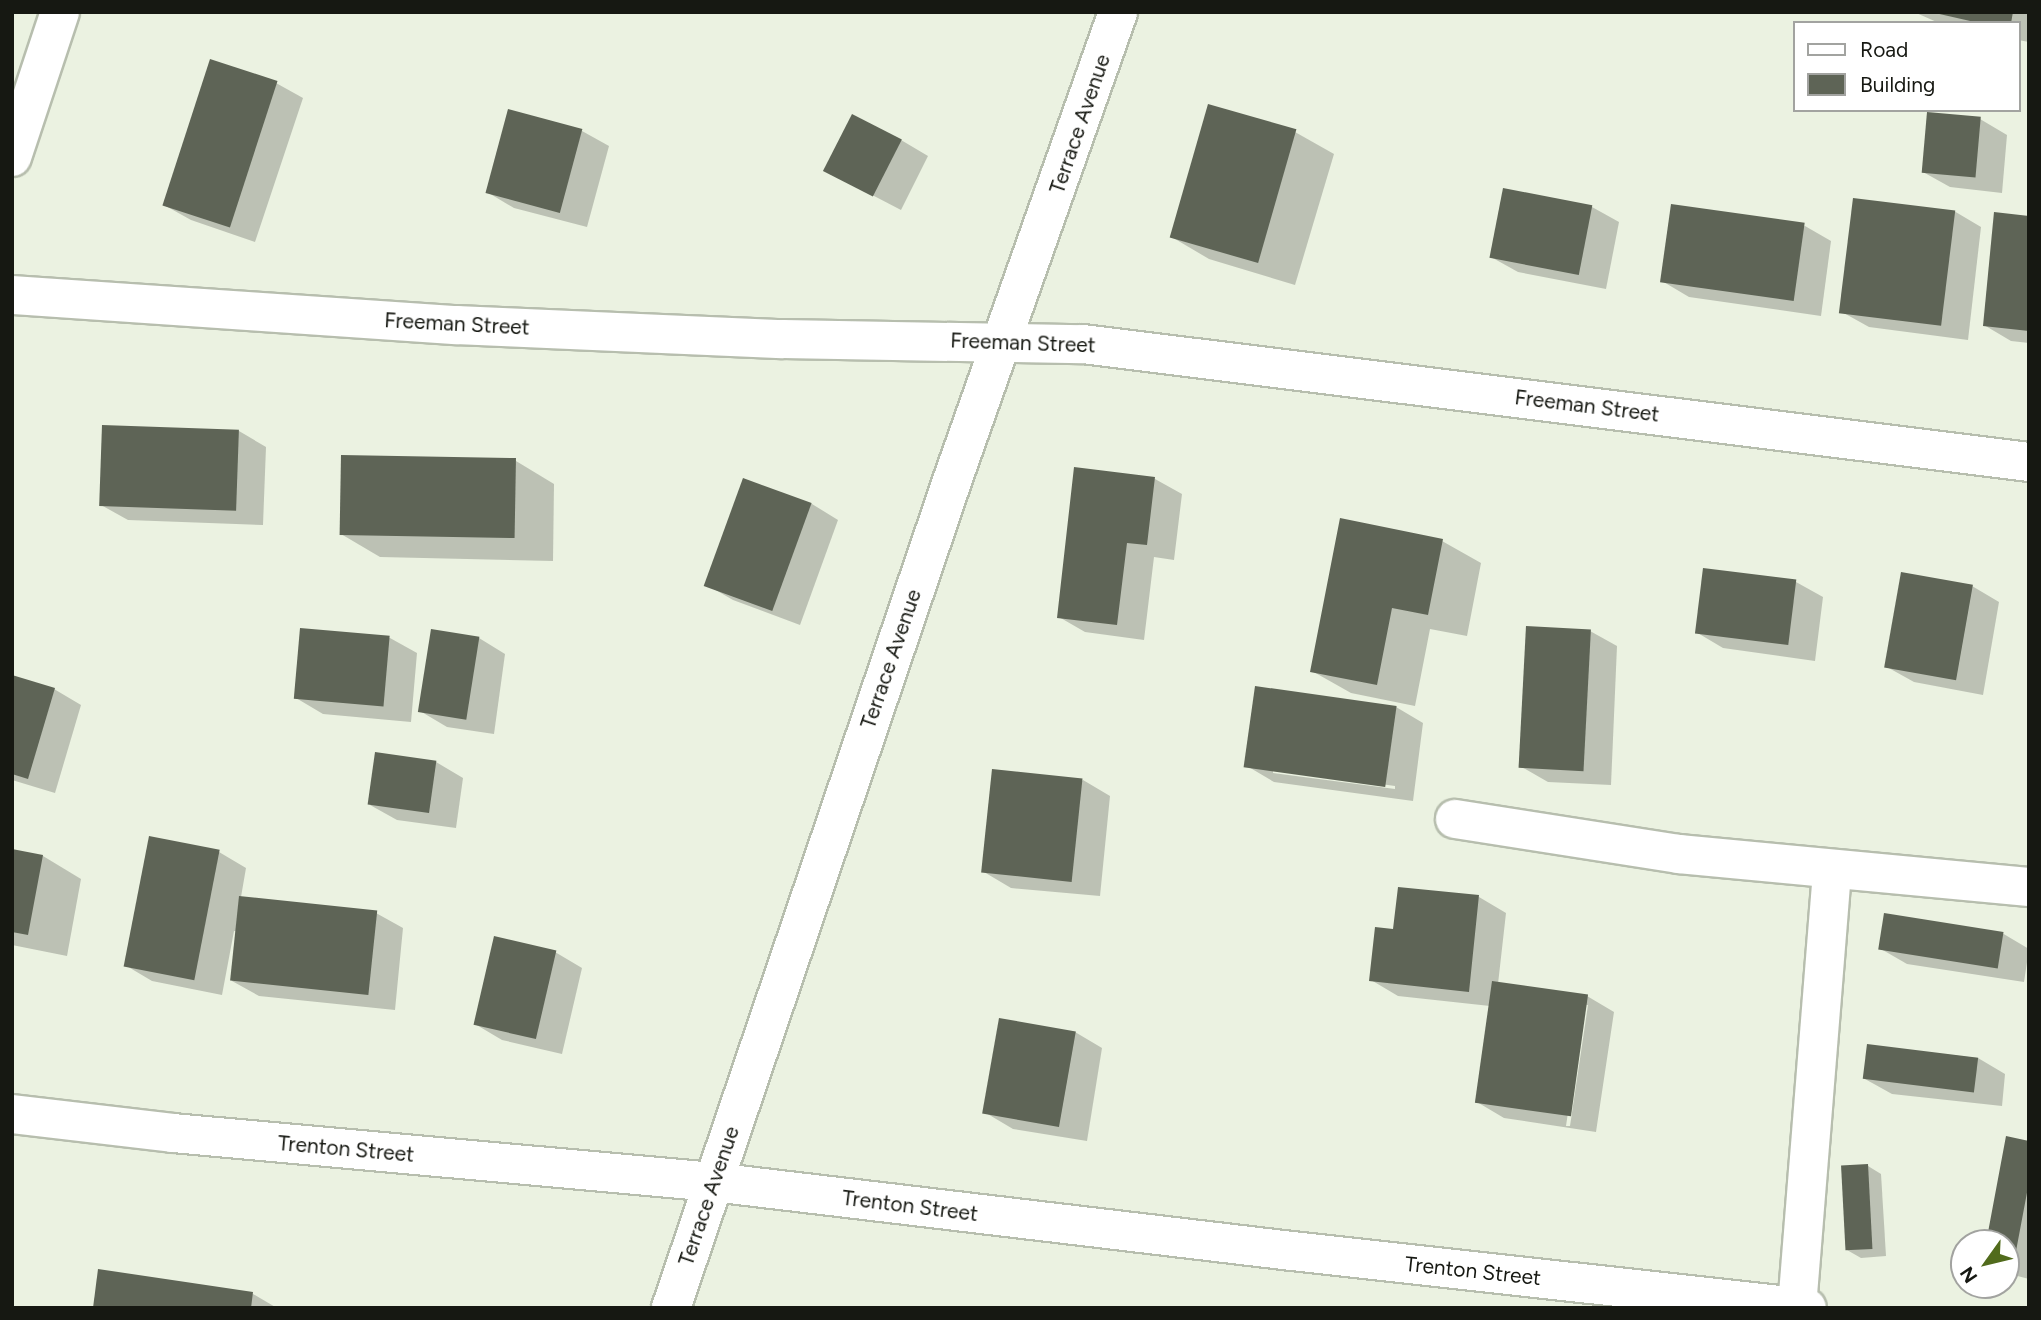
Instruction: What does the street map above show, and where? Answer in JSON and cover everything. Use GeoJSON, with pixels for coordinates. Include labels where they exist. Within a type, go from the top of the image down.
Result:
{"type":"FeatureCollection","features":[{"type":"Feature","properties":{"kind":"street"},"geometry":{"type":"LineString","coordinates":[[12,158],[60,12]]}},
{"type":"Feature","properties":{"kind":"street","name":"Terrace Avenue"},"geometry":{"type":"LineString","coordinates":[[671,1308],[952,481],[1118,12]]}},
{"type":"Feature","properties":{"kind":"street","name":"Freeman Street"},"geometry":{"type":"LineString","coordinates":[[12,295],[456,325],[783,339],[1004,340],[1083,344],[2029,462]]}},
{"type":"Feature","properties":{"kind":"street"},"geometry":{"type":"LineString","coordinates":[[1455,819],[1679,854],[2029,887]]}},
{"type":"Feature","properties":{"kind":"street"},"geometry":{"type":"LineString","coordinates":[[1802,1307],[1832,870]]}},
{"type":"Feature","properties":{"kind":"street","name":"Trenton Street"},"geometry":{"type":"LineString","coordinates":[[12,1114],[187,1135],[713,1182],[1278,1250],[1802,1307]]}},
{"type":"Feature","properties":{"kind":"building"},"geometry":{"type":"Polygon","coordinates":[[[2013,12],[2011,21],[1970,21],[1935,13],[2013,12]]]}},
{"type":"Feature","properties":{"kind":"building"},"geometry":{"type":"Polygon","coordinates":[[[210,59],[278,81],[230,227],[162,205],[210,59]]]}},
{"type":"Feature","properties":{"kind":"building"},"geometry":{"type":"Polygon","coordinates":[[[1208,104],[1296,129],[1258,263],[1170,238],[1208,104]]]}},
{"type":"Feature","properties":{"kind":"building"},"geometry":{"type":"Polygon","coordinates":[[[508,109],[582,129],[560,213],[485,193],[508,109]]]}},
{"type":"Feature","properties":{"kind":"building"},"geometry":{"type":"Polygon","coordinates":[[[1927,112],[1981,117],[1975,177],[1922,173],[1927,112]]]}},
{"type":"Feature","properties":{"kind":"building"},"geometry":{"type":"Polygon","coordinates":[[[852,114],[902,139],[873,196],[823,171],[852,114]]]}},
{"type":"Feature","properties":{"kind":"building"},"geometry":{"type":"Polygon","coordinates":[[[1503,188],[1592,205],[1579,275],[1489,258],[1503,188]]]}},
{"type":"Feature","properties":{"kind":"building"},"geometry":{"type":"Polygon","coordinates":[[[1853,198],[1955,211],[1941,326],[1839,313],[1853,198]]]}},
{"type":"Feature","properties":{"kind":"building"},"geometry":{"type":"Polygon","coordinates":[[[1671,204],[1805,223],[1794,301],[1660,282],[1671,204]]]}},
{"type":"Feature","properties":{"kind":"building"},"geometry":{"type":"Polygon","coordinates":[[[1994,212],[2029,216],[2029,331],[1983,326],[1994,212]]]}},
{"type":"Feature","properties":{"kind":"building"},"geometry":{"type":"Polygon","coordinates":[[[102,425],[239,430],[236,511],[99,506],[102,425]]]}},
{"type":"Feature","properties":{"kind":"building"},"geometry":{"type":"Polygon","coordinates":[[[341,455],[516,458],[515,538],[340,535],[341,455]]]}},
{"type":"Feature","properties":{"kind":"building"},"geometry":{"type":"Polygon","coordinates":[[[1074,467],[1155,477],[1147,545],[1127,543],[1117,625],[1057,618],[1074,467]]]}},
{"type":"Feature","properties":{"kind":"building"},"geometry":{"type":"Polygon","coordinates":[[[743,478],[812,503],[772,611],[704,586],[743,478]]]}},
{"type":"Feature","properties":{"kind":"building"},"geometry":{"type":"Polygon","coordinates":[[[1340,518],[1443,539],[1428,615],[1392,608],[1377,685],[1310,672],[1340,518]]]}},
{"type":"Feature","properties":{"kind":"building"},"geometry":{"type":"Polygon","coordinates":[[[1703,568],[1796,579],[1788,645],[1695,634],[1703,568]]]}},
{"type":"Feature","properties":{"kind":"building"},"geometry":{"type":"Polygon","coordinates":[[[1901,572],[1973,585],[1956,680],[1884,668],[1901,572]]]}},
{"type":"Feature","properties":{"kind":"building"},"geometry":{"type":"Polygon","coordinates":[[[1526,626],[1591,629],[1583,771],[1519,768],[1526,626]]]}},
{"type":"Feature","properties":{"kind":"building"},"geometry":{"type":"Polygon","coordinates":[[[300,628],[390,636],[383,707],[294,699],[300,628]]]}},
{"type":"Feature","properties":{"kind":"building"},"geometry":{"type":"Polygon","coordinates":[[[431,629],[479,637],[466,720],[418,712],[431,629]]]}},
{"type":"Feature","properties":{"kind":"building"},"geometry":{"type":"Polygon","coordinates":[[[12,675],[55,688],[28,779],[12,774],[12,675]]]}},
{"type":"Feature","properties":{"kind":"building"},"geometry":{"type":"Polygon","coordinates":[[[1255,686],[1397,706],[1385,787],[1244,767],[1255,686]]]}},
{"type":"Feature","properties":{"kind":"building"},"geometry":{"type":"Polygon","coordinates":[[[375,752],[436,761],[429,813],[368,804],[375,752]]]}},
{"type":"Feature","properties":{"kind":"building"},"geometry":{"type":"Polygon","coordinates":[[[992,769],[1083,779],[1072,882],[981,872],[992,769]]]}},
{"type":"Feature","properties":{"kind":"building"},"geometry":{"type":"Polygon","coordinates":[[[149,836],[220,850],[194,980],[124,967],[149,836]]]}},
{"type":"Feature","properties":{"kind":"building"},"geometry":{"type":"Polygon","coordinates":[[[12,849],[43,855],[28,935],[12,932],[12,849]]]}},
{"type":"Feature","properties":{"kind":"building"},"geometry":{"type":"Polygon","coordinates":[[[1398,887],[1479,895],[1469,992],[1369,981],[1375,927],[1393,929],[1398,887]]]}},
{"type":"Feature","properties":{"kind":"building"},"geometry":{"type":"Polygon","coordinates":[[[239,896],[377,911],[368,995],[230,981],[239,896]]]}},
{"type":"Feature","properties":{"kind":"building"},"geometry":{"type":"Polygon","coordinates":[[[1884,913],[2004,932],[1998,968],[1878,950],[1884,913]]]}},
{"type":"Feature","properties":{"kind":"building"},"geometry":{"type":"Polygon","coordinates":[[[494,936],[556,950],[536,1039],[474,1025],[494,936]]]}},
{"type":"Feature","properties":{"kind":"building"},"geometry":{"type":"Polygon","coordinates":[[[1492,981],[1588,994],[1571,1116],[1475,1103],[1492,981]]]}},
{"type":"Feature","properties":{"kind":"building"},"geometry":{"type":"Polygon","coordinates":[[[999,1018],[1076,1032],[1059,1127],[982,1114],[999,1018]]]}},
{"type":"Feature","properties":{"kind":"building"},"geometry":{"type":"Polygon","coordinates":[[[1867,1044],[1978,1058],[1974,1092],[1863,1079],[1867,1044]]]}},
{"type":"Feature","properties":{"kind":"building"},"geometry":{"type":"Polygon","coordinates":[[[2006,1136],[2029,1141],[2029,1182],[2020,1230],[1989,1229],[2006,1136]]]}},
{"type":"Feature","properties":{"kind":"building"},"geometry":{"type":"Polygon","coordinates":[[[1868,1164],[1872,1249],[1845,1250],[1841,1165],[1868,1164]]]}},
{"type":"Feature","properties":{"kind":"building"},"geometry":{"type":"Polygon","coordinates":[[[98,1269],[253,1292],[251,1308],[93,1308],[98,1269]]]}}]}
